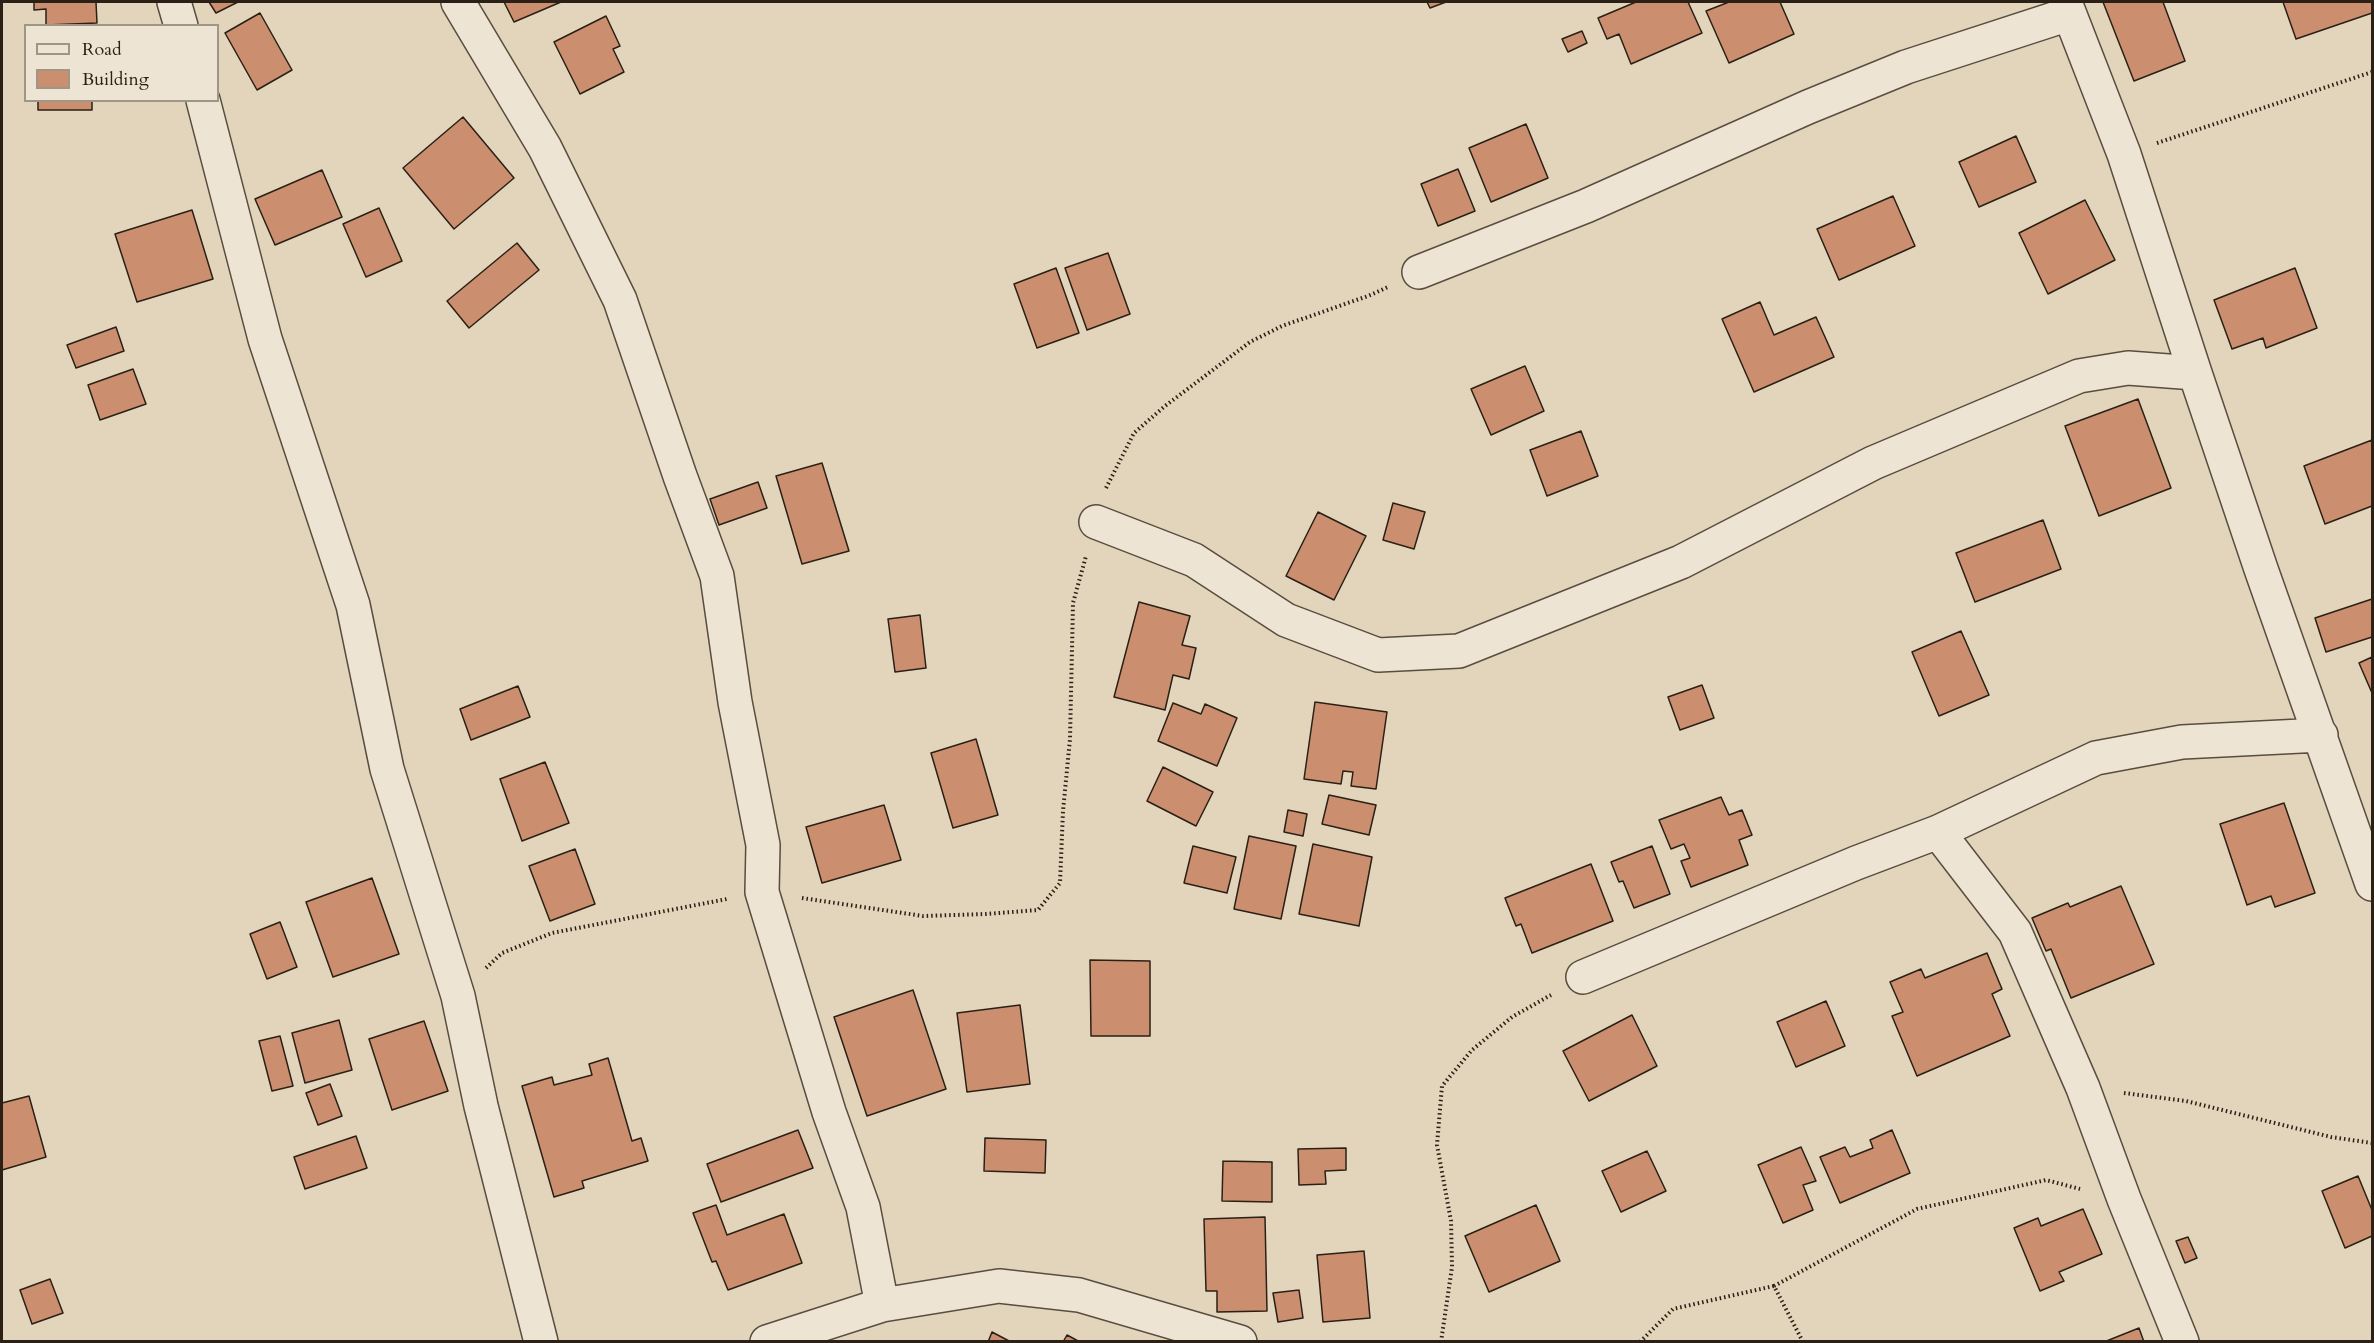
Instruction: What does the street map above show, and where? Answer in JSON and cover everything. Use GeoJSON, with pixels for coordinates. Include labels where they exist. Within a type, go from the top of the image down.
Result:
{"type":"FeatureCollection","features":[{"type":"Feature","properties":{"kind":"street"},"geometry":{"type":"LineString","coordinates":[[174,2],[180,24]]}},
{"type":"Feature","properties":{"kind":"street"},"geometry":{"type":"LineString","coordinates":[[458,2],[545,148],[620,300],[717,576],[739,724],[763,845],[762,892],[829,1113],[863,1207],[882,1305]]}},
{"type":"Feature","properties":{"kind":"street"},"geometry":{"type":"LineString","coordinates":[[1419,272],[1586,206],[1808,107],[1906,67],[2067,8],[2098,82],[2124,154],[2261,569],[2373,884]]}},
{"type":"Feature","properties":{"kind":"street"},"geometry":{"type":"LineString","coordinates":[[204,102],[265,339],[353,605],[387,770],[458,996],[481,1106],[541,1341]]}},
{"type":"Feature","properties":{"kind":"street"},"geometry":{"type":"LineString","coordinates":[[1096,522],[1194,560],[1286,620],[1378,654],[1459,651],[1681,562],[1873,463],[2079,376],[2128,368],[2195,373]]}},
{"type":"Feature","properties":{"kind":"street"},"geometry":{"type":"LineString","coordinates":[[1583,977],[1856,863],[1938,832],[2096,758],[2182,742],[2321,735]]}},
{"type":"Feature","properties":{"kind":"street"},"geometry":{"type":"LineString","coordinates":[[1938,832],[2015,932],[2083,1088],[2124,1199],[2182,1341]]}},
{"type":"Feature","properties":{"kind":"street"},"geometry":{"type":"LineString","coordinates":[[767,1341],[882,1305],[999,1286],[1079,1295],[1240,1341]]}},
{"type":"Feature","properties":{"kind":"path"},"geometry":{"type":"LineString","coordinates":[[2124,154],[2373,72]]}},
{"type":"Feature","properties":{"kind":"path"},"geometry":{"type":"LineString","coordinates":[[458,996],[502,953],[552,933],[762,892],[923,916],[1038,910],[1060,884],[1063,812],[1070,739],[1073,603],[1108,483],[1134,433],[1165,406],[1250,342],[1282,326],[1368,296],[1419,272]]}},
{"type":"Feature","properties":{"kind":"path"},"geometry":{"type":"LineString","coordinates":[[1441,1341],[1452,1267],[1451,1221],[1437,1145],[1442,1086],[1472,1050],[1512,1017],[1583,977]]}},
{"type":"Feature","properties":{"kind":"path"},"geometry":{"type":"LineString","coordinates":[[2083,1088],[2186,1101],[2331,1137],[2373,1143]]}},
{"type":"Feature","properties":{"kind":"path"},"geometry":{"type":"LineString","coordinates":[[1640,1341],[1673,1309],[1774,1286],[1917,1209],[2046,1180],[2124,1199]]}},
{"type":"Feature","properties":{"kind":"path"},"geometry":{"type":"LineString","coordinates":[[1774,1286],[1803,1341]]}},
{"type":"Feature","properties":{"kind":"building"},"geometry":{"type":"Polygon","coordinates":[[[34,2],[96,2],[97,23],[46,24],[46,9],[34,10],[34,2]]]}},
{"type":"Feature","properties":{"kind":"building"},"geometry":{"type":"Polygon","coordinates":[[[209,2],[238,2],[216,13],[209,2]]]}},
{"type":"Feature","properties":{"kind":"building"},"geometry":{"type":"Polygon","coordinates":[[[504,2],[561,2],[514,22],[504,2]]]}},
{"type":"Feature","properties":{"kind":"building"},"geometry":{"type":"Polygon","coordinates":[[[1427,2],[1446,2],[1430,8],[1427,2]]]}},
{"type":"Feature","properties":{"kind":"building"},"geometry":{"type":"Polygon","coordinates":[[[1636,2],[1688,2],[1702,33],[1631,64],[1619,34],[1607,39],[1598,18],[1636,2]]]}},
{"type":"Feature","properties":{"kind":"building"},"geometry":{"type":"Polygon","coordinates":[[[1729,2],[1780,2],[1794,34],[1729,63],[1706,11],[1729,2]]]}},
{"type":"Feature","properties":{"kind":"building"},"geometry":{"type":"Polygon","coordinates":[[[2103,2],[2163,2],[2185,61],[2134,81],[2103,2]]]}},
{"type":"Feature","properties":{"kind":"building"},"geometry":{"type":"Polygon","coordinates":[[[2283,2],[2372,2],[2372,13],[2296,39],[2283,2]]]}},
{"type":"Feature","properties":{"kind":"building"},"geometry":{"type":"Polygon","coordinates":[[[260,13],[292,70],[257,90],[225,33],[260,13]]]}},
{"type":"Feature","properties":{"kind":"building"},"geometry":{"type":"Polygon","coordinates":[[[606,16],[620,46],[613,49],[624,72],[580,94],[554,42],[606,16]]]}},
{"type":"Feature","properties":{"kind":"building"},"geometry":{"type":"Polygon","coordinates":[[[1582,31],[1587,43],[1568,52],[1562,39],[1582,31]]]}},
{"type":"Feature","properties":{"kind":"building"},"geometry":{"type":"Polygon","coordinates":[[[38,102],[92,102],[92,110],[38,110],[38,102]]]}},
{"type":"Feature","properties":{"kind":"building"},"geometry":{"type":"Polygon","coordinates":[[[463,117],[514,178],[454,229],[403,168],[463,117]]]}},
{"type":"Feature","properties":{"kind":"building"},"geometry":{"type":"Polygon","coordinates":[[[1526,124],[1548,178],[1491,202],[1469,148],[1526,124]]]}},
{"type":"Feature","properties":{"kind":"building"},"geometry":{"type":"Polygon","coordinates":[[[2016,136],[2036,182],[1979,207],[1959,162],[2016,136]]]}},
{"type":"Feature","properties":{"kind":"building"},"geometry":{"type":"Polygon","coordinates":[[[1458,169],[1475,211],[1438,226],[1421,184],[1458,169]]]}},
{"type":"Feature","properties":{"kind":"building"},"geometry":{"type":"Polygon","coordinates":[[[322,170],[342,217],[275,245],[255,199],[322,170]]]}},
{"type":"Feature","properties":{"kind":"building"},"geometry":{"type":"Polygon","coordinates":[[[1893,196],[1915,246],[1839,280],[1817,229],[1893,196]]]}},
{"type":"Feature","properties":{"kind":"building"},"geometry":{"type":"Polygon","coordinates":[[[2085,200],[2115,260],[2048,294],[2019,233],[2085,200]]]}},
{"type":"Feature","properties":{"kind":"building"},"geometry":{"type":"Polygon","coordinates":[[[379,208],[402,261],[366,277],[343,224],[379,208]]]}},
{"type":"Feature","properties":{"kind":"building"},"geometry":{"type":"Polygon","coordinates":[[[192,210],[213,279],[137,302],[115,234],[192,210]]]}},
{"type":"Feature","properties":{"kind":"building"},"geometry":{"type":"Polygon","coordinates":[[[517,243],[539,270],[469,328],[447,301],[517,243]]]}},
{"type":"Feature","properties":{"kind":"building"},"geometry":{"type":"Polygon","coordinates":[[[1108,253],[1130,314],[1087,330],[1065,268],[1108,253]]]}},
{"type":"Feature","properties":{"kind":"building"},"geometry":{"type":"Polygon","coordinates":[[[1056,268],[1079,333],[1037,348],[1014,284],[1056,268]]]}},
{"type":"Feature","properties":{"kind":"building"},"geometry":{"type":"Polygon","coordinates":[[[2295,268],[2317,328],[2266,348],[2263,338],[2232,349],[2214,300],[2295,268]]]}},
{"type":"Feature","properties":{"kind":"building"},"geometry":{"type":"Polygon","coordinates":[[[1760,302],[1774,335],[1816,317],[1834,357],[1754,392],[1722,319],[1760,302]]]}},
{"type":"Feature","properties":{"kind":"building"},"geometry":{"type":"Polygon","coordinates":[[[116,327],[124,351],[76,368],[67,345],[116,327]]]}},
{"type":"Feature","properties":{"kind":"building"},"geometry":{"type":"Polygon","coordinates":[[[1525,366],[1544,411],[1491,435],[1471,389],[1525,366]]]}},
{"type":"Feature","properties":{"kind":"building"},"geometry":{"type":"Polygon","coordinates":[[[133,369],[146,404],[100,420],[88,385],[133,369]]]}},
{"type":"Feature","properties":{"kind":"building"},"geometry":{"type":"Polygon","coordinates":[[[2138,399],[2171,488],[2099,516],[2065,426],[2138,399]]]}},
{"type":"Feature","properties":{"kind":"building"},"geometry":{"type":"Polygon","coordinates":[[[1581,431],[1598,476],[1547,496],[1530,450],[1581,431]]]}},
{"type":"Feature","properties":{"kind":"building"},"geometry":{"type":"Polygon","coordinates":[[[2372,440],[2372,506],[2325,524],[2304,466],[2372,440]]]}},
{"type":"Feature","properties":{"kind":"building"},"geometry":{"type":"Polygon","coordinates":[[[822,463],[849,551],[802,564],[776,476],[822,463]]]}},
{"type":"Feature","properties":{"kind":"building"},"geometry":{"type":"Polygon","coordinates":[[[758,482],[767,508],[719,525],[710,499],[758,482]]]}},
{"type":"Feature","properties":{"kind":"building"},"geometry":{"type":"Polygon","coordinates":[[[1393,503],[1425,512],[1414,549],[1383,540],[1393,503]]]}},
{"type":"Feature","properties":{"kind":"building"},"geometry":{"type":"Polygon","coordinates":[[[1318,512],[1366,536],[1334,600],[1286,576],[1318,512]]]}},
{"type":"Feature","properties":{"kind":"building"},"geometry":{"type":"Polygon","coordinates":[[[2043,520],[2061,569],[1975,602],[1956,553],[2043,520]]]}},
{"type":"Feature","properties":{"kind":"building"},"geometry":{"type":"Polygon","coordinates":[[[2372,599],[2372,637],[2326,652],[2315,618],[2372,599]]]}},
{"type":"Feature","properties":{"kind":"building"},"geometry":{"type":"Polygon","coordinates":[[[1139,602],[1190,616],[1182,645],[1196,648],[1189,679],[1173,675],[1165,710],[1114,697],[1139,602]]]}},
{"type":"Feature","properties":{"kind":"building"},"geometry":{"type":"Polygon","coordinates":[[[920,615],[926,668],[895,672],[888,619],[920,615]]]}},
{"type":"Feature","properties":{"kind":"building"},"geometry":{"type":"Polygon","coordinates":[[[1961,631],[1989,695],[1939,716],[1912,652],[1961,631]]]}},
{"type":"Feature","properties":{"kind":"building"},"geometry":{"type":"Polygon","coordinates":[[[2372,657],[2372,693],[2359,663],[2372,657]]]}},
{"type":"Feature","properties":{"kind":"building"},"geometry":{"type":"Polygon","coordinates":[[[1702,685],[1714,718],[1680,730],[1668,697],[1702,685]]]}},
{"type":"Feature","properties":{"kind":"building"},"geometry":{"type":"Polygon","coordinates":[[[518,686],[530,717],[471,740],[460,709],[518,686]]]}},
{"type":"Feature","properties":{"kind":"building"},"geometry":{"type":"Polygon","coordinates":[[[1315,702],[1387,712],[1376,789],[1351,786],[1353,772],[1343,771],[1341,784],[1304,779],[1315,702]]]}},
{"type":"Feature","properties":{"kind":"building"},"geometry":{"type":"Polygon","coordinates":[[[1173,703],[1201,714],[1205,704],[1237,718],[1217,766],[1158,741],[1173,703]]]}},
{"type":"Feature","properties":{"kind":"building"},"geometry":{"type":"Polygon","coordinates":[[[976,739],[998,815],[953,828],[931,753],[976,739]]]}},
{"type":"Feature","properties":{"kind":"building"},"geometry":{"type":"Polygon","coordinates":[[[545,762],[569,823],[522,841],[500,779],[545,762]]]}},
{"type":"Feature","properties":{"kind":"building"},"geometry":{"type":"Polygon","coordinates":[[[1163,767],[1213,792],[1196,826],[1147,801],[1163,767]]]}},
{"type":"Feature","properties":{"kind":"building"},"geometry":{"type":"Polygon","coordinates":[[[1329,795],[1376,805],[1369,835],[1322,824],[1329,795]]]}},
{"type":"Feature","properties":{"kind":"building"},"geometry":{"type":"Polygon","coordinates":[[[1721,797],[1729,815],[1742,810],[1752,835],[1739,840],[1748,865],[1691,887],[1681,861],[1690,858],[1684,844],[1671,849],[1659,820],[1721,797]]]}},
{"type":"Feature","properties":{"kind":"building"},"geometry":{"type":"Polygon","coordinates":[[[2284,803],[2315,893],[2275,907],[2271,896],[2247,905],[2220,824],[2284,803]]]}},
{"type":"Feature","properties":{"kind":"building"},"geometry":{"type":"Polygon","coordinates":[[[884,805],[901,860],[822,883],[806,827],[884,805]]]}},
{"type":"Feature","properties":{"kind":"building"},"geometry":{"type":"Polygon","coordinates":[[[1288,810],[1307,814],[1303,836],[1284,832],[1288,810]]]}},
{"type":"Feature","properties":{"kind":"building"},"geometry":{"type":"Polygon","coordinates":[[[1249,836],[1296,846],[1281,919],[1234,909],[1249,836]]]}},
{"type":"Feature","properties":{"kind":"building"},"geometry":{"type":"Polygon","coordinates":[[[1313,844],[1372,857],[1359,926],[1299,914],[1313,844]]]}},
{"type":"Feature","properties":{"kind":"building"},"geometry":{"type":"Polygon","coordinates":[[[1193,846],[1236,857],[1227,893],[1184,883],[1193,846]]]}},
{"type":"Feature","properties":{"kind":"building"},"geometry":{"type":"Polygon","coordinates":[[[1652,846],[1670,894],[1634,908],[1623,881],[1619,882],[1611,862],[1652,846]]]}},
{"type":"Feature","properties":{"kind":"building"},"geometry":{"type":"Polygon","coordinates":[[[575,849],[595,904],[550,921],[529,866],[575,849]]]}},
{"type":"Feature","properties":{"kind":"building"},"geometry":{"type":"Polygon","coordinates":[[[1591,864],[1613,921],[1532,953],[1521,924],[1516,926],[1505,898],[1591,864]]]}},
{"type":"Feature","properties":{"kind":"building"},"geometry":{"type":"Polygon","coordinates":[[[372,878],[399,954],[333,977],[306,902],[372,878]]]}},
{"type":"Feature","properties":{"kind":"building"},"geometry":{"type":"Polygon","coordinates":[[[2121,886],[2154,964],[2071,998],[2051,949],[2046,951],[2032,918],[2068,903],[2070,907],[2121,886]]]}},
{"type":"Feature","properties":{"kind":"building"},"geometry":{"type":"Polygon","coordinates":[[[280,922],[297,967],[267,979],[250,934],[280,922]]]}},
{"type":"Feature","properties":{"kind":"building"},"geometry":{"type":"Polygon","coordinates":[[[1987,953],[2002,989],[1992,994],[2010,1036],[1917,1076],[1892,1016],[1903,1012],[1890,982],[1921,969],[1925,978],[1987,953]]]}},
{"type":"Feature","properties":{"kind":"building"},"geometry":{"type":"Polygon","coordinates":[[[1090,960],[1150,961],[1150,1036],[1091,1036],[1090,960]]]}},
{"type":"Feature","properties":{"kind":"building"},"geometry":{"type":"Polygon","coordinates":[[[913,990],[946,1089],[867,1116],[834,1017],[913,990]]]}},
{"type":"Feature","properties":{"kind":"building"},"geometry":{"type":"Polygon","coordinates":[[[1826,1001],[1845,1046],[1796,1067],[1777,1022],[1826,1001]]]}},
{"type":"Feature","properties":{"kind":"building"},"geometry":{"type":"Polygon","coordinates":[[[1020,1005],[1030,1084],[967,1092],[957,1013],[1020,1005]]]}},
{"type":"Feature","properties":{"kind":"building"},"geometry":{"type":"Polygon","coordinates":[[[1632,1015],[1657,1066],[1589,1101],[1563,1051],[1632,1015]]]}},
{"type":"Feature","properties":{"kind":"building"},"geometry":{"type":"Polygon","coordinates":[[[339,1020],[352,1070],[305,1083],[292,1033],[339,1020]]]}},
{"type":"Feature","properties":{"kind":"building"},"geometry":{"type":"Polygon","coordinates":[[[424,1021],[448,1091],[392,1110],[369,1039],[424,1021]]]}},
{"type":"Feature","properties":{"kind":"building"},"geometry":{"type":"Polygon","coordinates":[[[280,1036],[293,1086],[272,1091],[259,1041],[280,1036]]]}},
{"type":"Feature","properties":{"kind":"building"},"geometry":{"type":"Polygon","coordinates":[[[608,1058],[632,1141],[641,1138],[648,1161],[582,1181],[584,1188],[554,1197],[522,1086],[552,1077],[554,1085],[592,1075],[589,1064],[608,1058]]]}},
{"type":"Feature","properties":{"kind":"building"},"geometry":{"type":"Polygon","coordinates":[[[330,1084],[342,1116],[318,1125],[306,1093],[330,1084]]]}},
{"type":"Feature","properties":{"kind":"building"},"geometry":{"type":"Polygon","coordinates":[[[29,1096],[46,1157],[2,1170],[2,1103],[29,1096]]]}},
{"type":"Feature","properties":{"kind":"building"},"geometry":{"type":"Polygon","coordinates":[[[798,1130],[813,1168],[721,1202],[707,1164],[798,1130]]]}},
{"type":"Feature","properties":{"kind":"building"},"geometry":{"type":"Polygon","coordinates":[[[1892,1130],[1910,1173],[1840,1203],[1820,1157],[1845,1147],[1850,1157],[1873,1148],[1870,1140],[1892,1130]]]}},
{"type":"Feature","properties":{"kind":"building"},"geometry":{"type":"Polygon","coordinates":[[[356,1136],[367,1168],[305,1189],[294,1157],[356,1136]]]}},
{"type":"Feature","properties":{"kind":"building"},"geometry":{"type":"Polygon","coordinates":[[[985,1138],[1046,1140],[1045,1173],[984,1171],[985,1138]]]}},
{"type":"Feature","properties":{"kind":"building"},"geometry":{"type":"Polygon","coordinates":[[[1801,1147],[1816,1181],[1803,1185],[1813,1210],[1783,1223],[1758,1165],[1801,1147]]]}},
{"type":"Feature","properties":{"kind":"building"},"geometry":{"type":"Polygon","coordinates":[[[1346,1148],[1346,1170],[1325,1171],[1326,1184],[1299,1185],[1298,1149],[1346,1148]]]}},
{"type":"Feature","properties":{"kind":"building"},"geometry":{"type":"Polygon","coordinates":[[[1647,1151],[1666,1191],[1621,1212],[1602,1171],[1647,1151]]]}},
{"type":"Feature","properties":{"kind":"building"},"geometry":{"type":"Polygon","coordinates":[[[1223,1161],[1272,1162],[1272,1202],[1222,1201],[1223,1161]]]}},
{"type":"Feature","properties":{"kind":"building"},"geometry":{"type":"Polygon","coordinates":[[[2358,1176],[2372,1210],[2372,1236],[2345,1248],[2322,1191],[2358,1176]]]}},
{"type":"Feature","properties":{"kind":"building"},"geometry":{"type":"Polygon","coordinates":[[[716,1205],[727,1235],[784,1214],[802,1263],[728,1290],[716,1261],[712,1262],[693,1213],[716,1205]]]}},
{"type":"Feature","properties":{"kind":"building"},"geometry":{"type":"Polygon","coordinates":[[[1536,1205],[1560,1261],[1489,1292],[1465,1236],[1536,1205]]]}},
{"type":"Feature","properties":{"kind":"building"},"geometry":{"type":"Polygon","coordinates":[[[2083,1209],[2102,1254],[2059,1272],[2064,1281],[2040,1291],[2014,1228],[2038,1218],[2041,1226],[2083,1209]]]}},
{"type":"Feature","properties":{"kind":"building"},"geometry":{"type":"Polygon","coordinates":[[[1265,1217],[1267,1311],[1217,1312],[1217,1291],[1206,1291],[1204,1219],[1265,1217]]]}},
{"type":"Feature","properties":{"kind":"building"},"geometry":{"type":"Polygon","coordinates":[[[2188,1237],[2197,1258],[2185,1263],[2176,1241],[2188,1237]]]}},
{"type":"Feature","properties":{"kind":"building"},"geometry":{"type":"Polygon","coordinates":[[[1364,1251],[1370,1318],[1323,1322],[1317,1255],[1364,1251]]]}},
{"type":"Feature","properties":{"kind":"building"},"geometry":{"type":"Polygon","coordinates":[[[50,1279],[63,1313],[32,1324],[20,1290],[50,1279]]]}},
{"type":"Feature","properties":{"kind":"building"},"geometry":{"type":"Polygon","coordinates":[[[1299,1290],[1303,1318],[1278,1322],[1273,1293],[1299,1290]]]}},
{"type":"Feature","properties":{"kind":"building"},"geometry":{"type":"Polygon","coordinates":[[[2139,1328],[2144,1342],[2104,1342],[2139,1328]]]}},
{"type":"Feature","properties":{"kind":"building"},"geometry":{"type":"Polygon","coordinates":[[[992,1332],[1011,1342],[988,1342],[992,1332]]]}},
{"type":"Feature","properties":{"kind":"building"},"geometry":{"type":"Polygon","coordinates":[[[1067,1335],[1080,1342],[1063,1342],[1067,1335]]]}}]}
